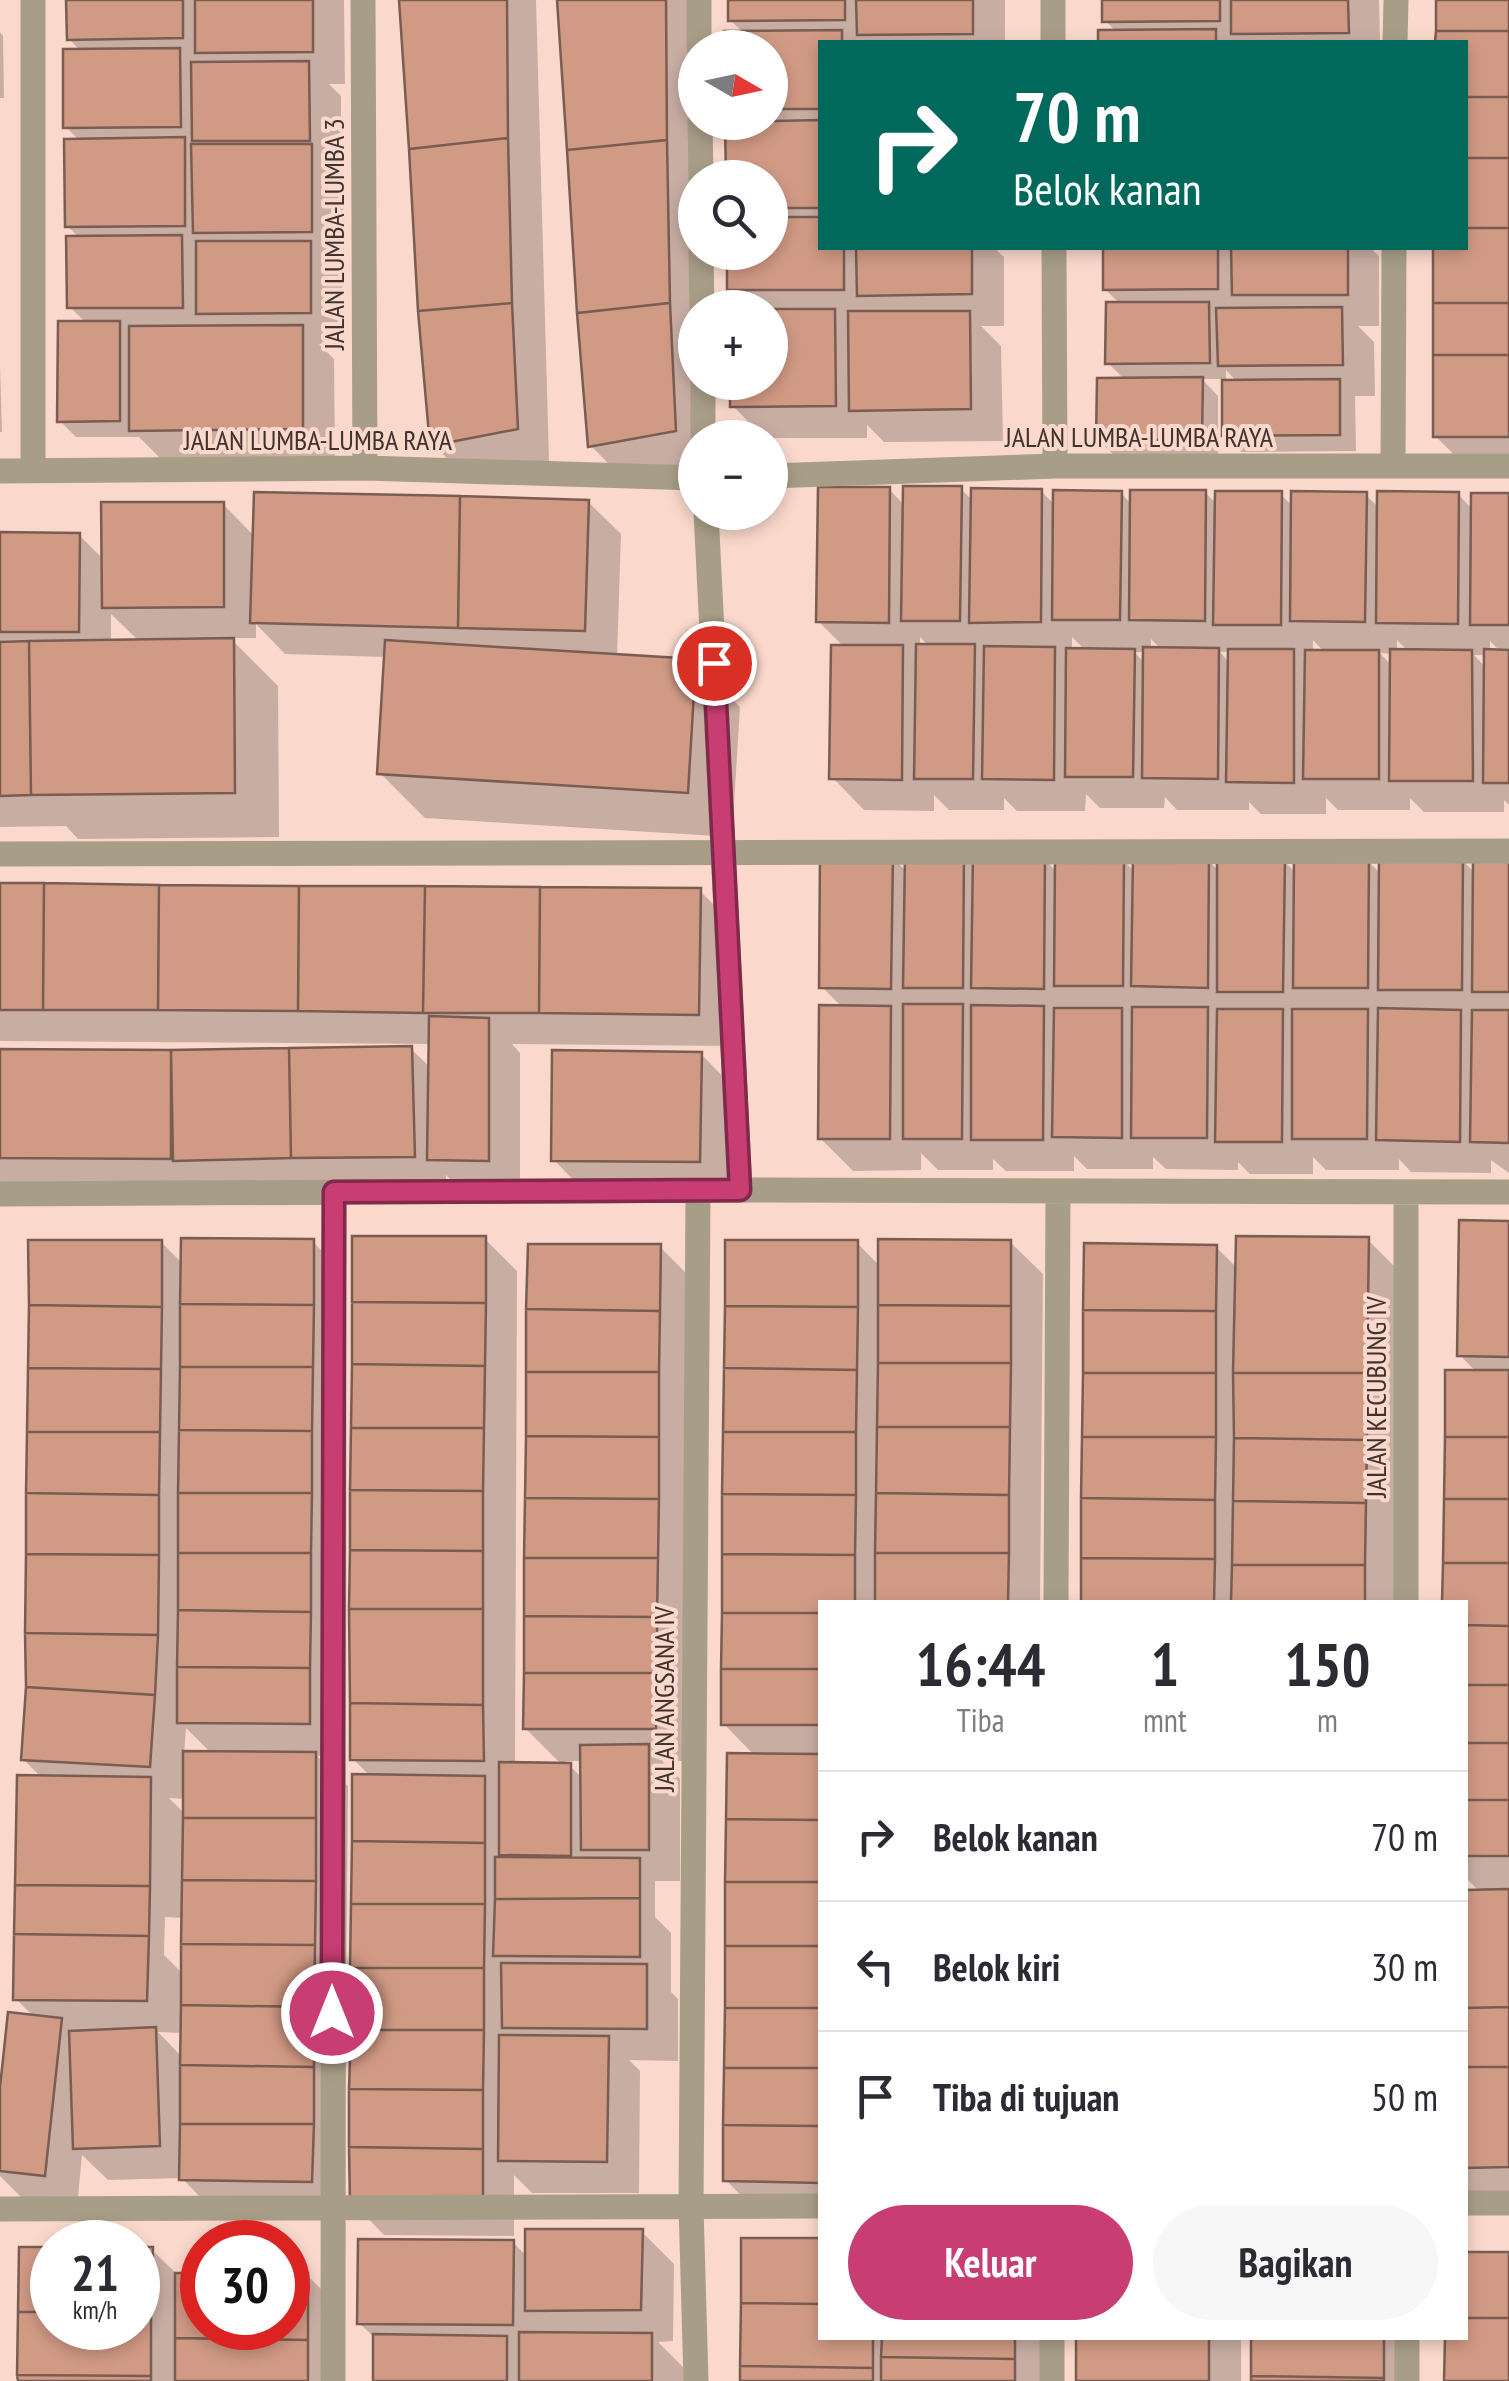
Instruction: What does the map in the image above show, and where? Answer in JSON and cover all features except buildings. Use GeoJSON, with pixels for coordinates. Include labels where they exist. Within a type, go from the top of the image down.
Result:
{"type":"FeatureCollection","features":[{"type":"Feature","properties":{"kind":"street"},"geometry":{"type":"LineString","coordinates":[[32,470],[33,0]]}},
{"type":"Feature","properties":{"kind":"street","name":"JALAN LUMBA-LUMBA 3"},"geometry":{"type":"LineString","coordinates":[[363,0],[365,468]]}},
{"type":"Feature","properties":{"kind":"street"},"geometry":{"type":"LineString","coordinates":[[698,0],[699,30]]}},
{"type":"Feature","properties":{"kind":"street"},"geometry":{"type":"LineString","coordinates":[[1053,0],[1053,40]]}},
{"type":"Feature","properties":{"kind":"street"},"geometry":{"type":"LineString","coordinates":[[1395,40],[1396,0]]}},
{"type":"Feature","properties":{"kind":"street"},"geometry":{"type":"LineString","coordinates":[[1054,250],[1055,466]]}},
{"type":"Feature","properties":{"kind":"street"},"geometry":{"type":"LineString","coordinates":[[1393,466],[1394,250]]}},
{"type":"Feature","properties":{"kind":"street","name":"JALAN LUMBA-LUMBA RAYA"},"geometry":{"type":"LineString","coordinates":[[788,475],[1055,466],[1509,466]]}},
{"type":"Feature","properties":{"kind":"street","name":"JALAN LUMBA-LUMBA RAYA"},"geometry":{"type":"LineString","coordinates":[[0,470],[365,468],[678,477]]}},
{"type":"Feature","properties":{"kind":"street"},"geometry":{"type":"LineString","coordinates":[[707,530],[740,1190]]}},
{"type":"Feature","properties":{"kind":"street"},"geometry":{"type":"LineString","coordinates":[[0,854],[1509,850]]}},
{"type":"Feature","properties":{"kind":"street"},"geometry":{"type":"LineString","coordinates":[[0,1194],[740,1190],[1509,1192]]}},
{"type":"Feature","properties":{"kind":"street"},"geometry":{"type":"LineString","coordinates":[[333,2381],[334,1192]]}},
{"type":"Feature","properties":{"kind":"street","name":"JALAN ANGSANA IV"},"geometry":{"type":"LineString","coordinates":[[696,2381],[690,2206],[698,1192]]}},
{"type":"Feature","properties":{"kind":"street","name":"JALAN KECUBUNG IV"},"geometry":{"type":"LineString","coordinates":[[1406,1192],[1406,1600]]}},
{"type":"Feature","properties":{"kind":"street"},"geometry":{"type":"LineString","coordinates":[[1056,1600],[1058,1193]]}},
{"type":"Feature","properties":{"kind":"street"},"geometry":{"type":"LineString","coordinates":[[1468,2203],[1509,2203]]}},
{"type":"Feature","properties":{"kind":"street"},"geometry":{"type":"LineString","coordinates":[[0,2209],[818,2206]]}},
{"type":"Feature","properties":{"kind":"street"},"geometry":{"type":"LineString","coordinates":[[1052,2340],[1052,2381]]}},
{"type":"Feature","properties":{"kind":"street"},"geometry":{"type":"LineString","coordinates":[[1407,2340],[1407,2381]]}},
{"type":"Feature","properties":{"kind":"route"},"geometry":{"type":"LineString","coordinates":[[332,2013],[334,1192],[740,1190],[714,663]]}}]}
